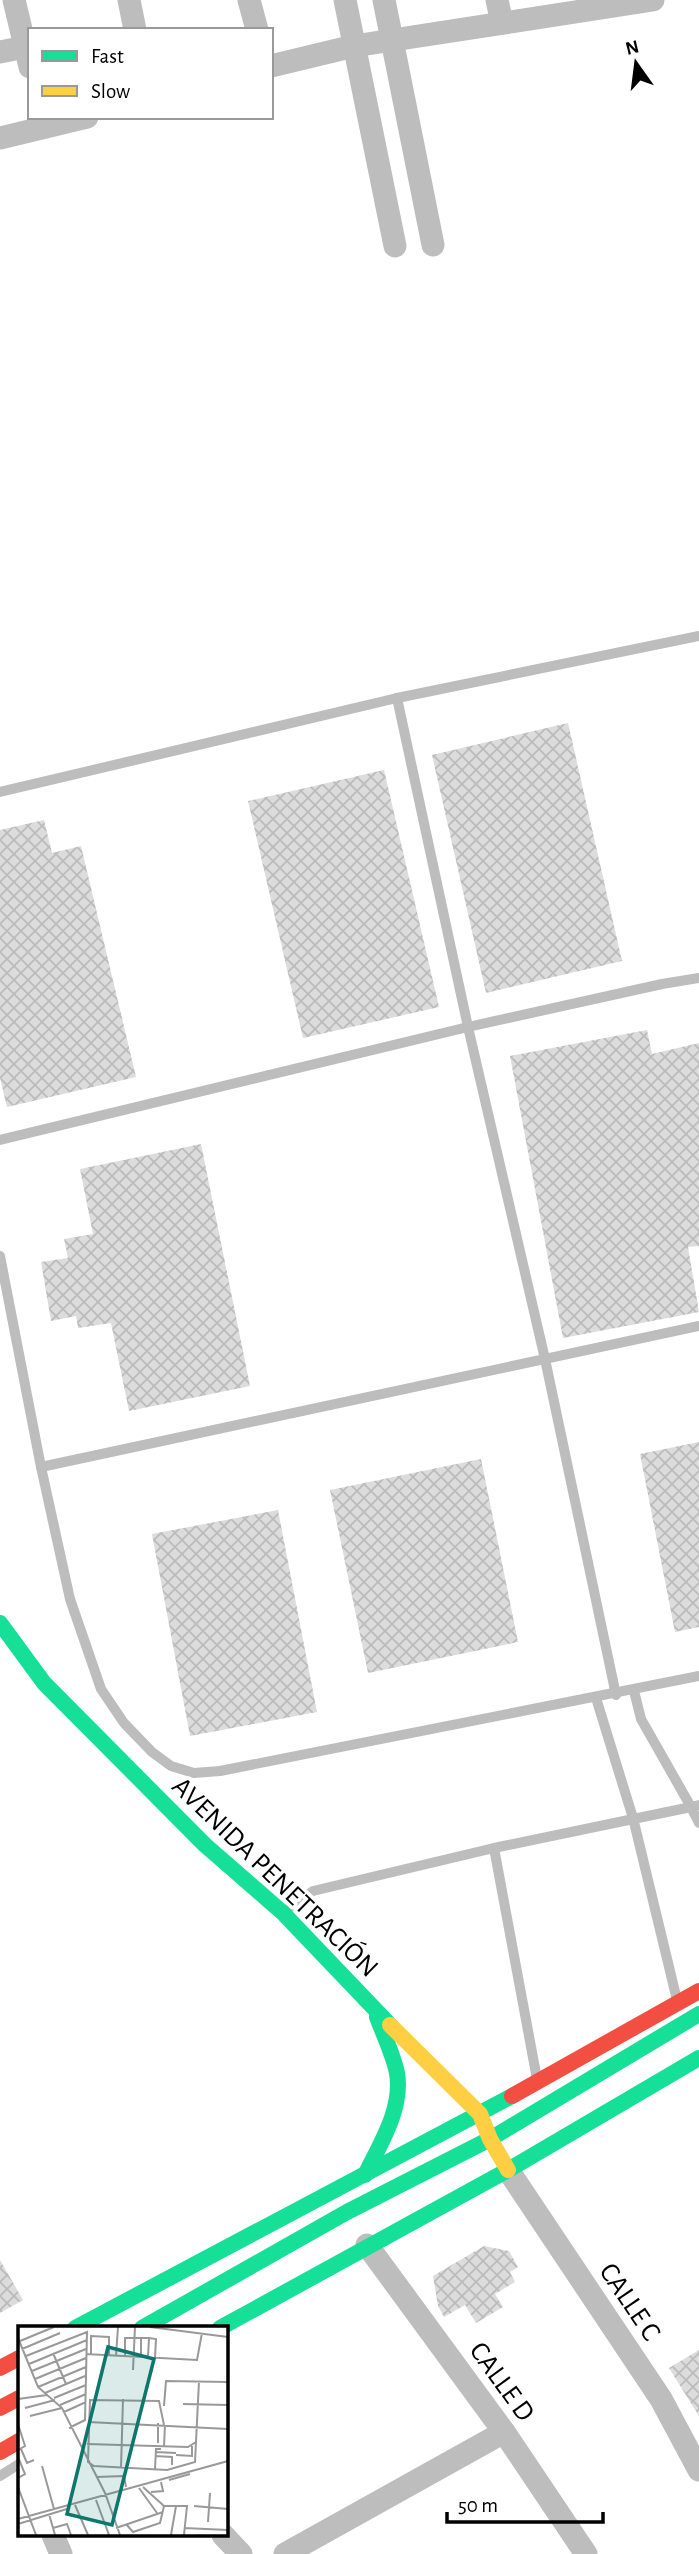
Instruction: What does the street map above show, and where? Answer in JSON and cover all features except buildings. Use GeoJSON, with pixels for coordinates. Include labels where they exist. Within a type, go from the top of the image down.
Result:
{"type":"FeatureCollection","features":[{"type":"Feature","properties":{"kind":"street"},"geometry":{"type":"LineString","coordinates":[[0,52],[27,57],[14,0]]}},
{"type":"Feature","properties":{"kind":"street"},"geometry":{"type":"LineString","coordinates":[[129,0],[135,28]]}},
{"type":"Feature","properties":{"kind":"street"},"geometry":{"type":"LineString","coordinates":[[249,0],[256,28]]}},
{"type":"Feature","properties":{"kind":"street"},"geometry":{"type":"LineString","coordinates":[[345,0],[395,246]]}},
{"type":"Feature","properties":{"kind":"street"},"geometry":{"type":"LineString","coordinates":[[384,0],[433,245]]}},
{"type":"Feature","properties":{"kind":"street"},"geometry":{"type":"LineString","coordinates":[[497,0],[502,23]]}},
{"type":"Feature","properties":{"kind":"street"},"geometry":{"type":"LineString","coordinates":[[273,66],[354,46],[610,3],[653,0]]}},
{"type":"Feature","properties":{"kind":"street"},"geometry":{"type":"LineString","coordinates":[[0,138],[43,123],[72,119]]}},
{"type":"Feature","properties":{"kind":"street","name":"AVENIDA PENETRACIÓN"},"geometry":{"type":"LineString","coordinates":[[0,1623],[44,1683],[205,1845],[283,1913],[374,2009],[480,2114],[490,2139],[508,2170]]}},
{"type":"Feature","properties":{"kind":"street"},"geometry":{"type":"LineString","coordinates":[[79,2326],[480,2114],[699,1991]]}},
{"type":"Feature","properties":{"kind":"street"},"geometry":{"type":"LineString","coordinates":[[365,2175],[394,2106],[398,2084],[392,2058],[374,2009]]}},
{"type":"Feature","properties":{"kind":"street"},"geometry":{"type":"LineString","coordinates":[[146,2326],[347,2213],[490,2139],[699,2014]]}},
{"type":"Feature","properties":{"kind":"street"},"geometry":{"type":"LineString","coordinates":[[224,2326],[508,2170],[699,2059]]}},
{"type":"Feature","properties":{"kind":"street","name":"CALLE C"},"geometry":{"type":"LineString","coordinates":[[508,2170],[661,2399],[699,2470]]}},
{"type":"Feature","properties":{"kind":"street","name":"CALLE D"},"geometry":{"type":"LineString","coordinates":[[367,2245],[504,2432],[586,2554]]}},
{"type":"Feature","properties":{"kind":"street"},"geometry":{"type":"LineString","coordinates":[[0,2368],[18,2359]]}},
{"type":"Feature","properties":{"kind":"street"},"geometry":{"type":"LineString","coordinates":[[0,2409],[18,2399]]}},
{"type":"Feature","properties":{"kind":"street"},"geometry":{"type":"LineString","coordinates":[[285,2554],[504,2432]]}},
{"type":"Feature","properties":{"kind":"street"},"geometry":{"type":"LineString","coordinates":[[53,2536],[61,2554]]}},
{"type":"Feature","properties":{"kind":"street"},"geometry":{"type":"LineString","coordinates":[[224,2536],[241,2554]]}},
{"type":"Feature","properties":{"kind":"lane"},"geometry":{"type":"LineString","coordinates":[[0,792],[397,698],[699,636]]}},
{"type":"Feature","properties":{"kind":"lane"},"geometry":{"type":"LineString","coordinates":[[397,698],[468,1027],[545,1359],[616,1695]]}},
{"type":"Feature","properties":{"kind":"lane"},"geometry":{"type":"LineString","coordinates":[[0,1140],[468,1027],[699,978]]}},
{"type":"Feature","properties":{"kind":"lane"},"geometry":{"type":"LineString","coordinates":[[0,1256],[69,1599],[101,1689],[124,1723],[152,1752],[171,1766],[194,1773],[220,1771],[616,1695],[699,1676]]}},
{"type":"Feature","properties":{"kind":"lane"},"geometry":{"type":"LineString","coordinates":[[41,1467],[699,1326]]}},
{"type":"Feature","properties":{"kind":"lane"},"geometry":{"type":"LineString","coordinates":[[634,1691],[641,1719],[695,1806],[699,1823]]}},
{"type":"Feature","properties":{"kind":"lane"},"geometry":{"type":"LineString","coordinates":[[596,1698],[633,1818],[677,2003]]}},
{"type":"Feature","properties":{"kind":"lane"},"geometry":{"type":"LineString","coordinates":[[283,1913],[313,1891],[494,1848],[695,1806]]}},
{"type":"Feature","properties":{"kind":"lane"},"geometry":{"type":"LineString","coordinates":[[494,1848],[538,2082]]}},
{"type":"Feature","properties":{"kind":"lane"},"geometry":{"type":"LineString","coordinates":[[0,2476],[15,2449]]}},
{"type":"Feature","properties":{"kind":"traffic: fast"},"geometry":{"type":"LineString","coordinates":[[0,1623],[44,1683],[205,1845],[283,1913],[390,2025]]}},
{"type":"Feature","properties":{"kind":"traffic: fast"},"geometry":{"type":"LineString","coordinates":[[146,2326],[347,2212],[490,2139],[699,2014]]}},
{"type":"Feature","properties":{"kind":"traffic: fast"},"geometry":{"type":"LineString","coordinates":[[365,2175],[389,2126],[397,2100],[397,2073],[377,2017]]}},
{"type":"Feature","properties":{"kind":"traffic: fast"},"geometry":{"type":"LineString","coordinates":[[224,2326],[508,2170],[699,2058]]}},
{"type":"Feature","properties":{"kind":"traffic: fast"},"geometry":{"type":"LineString","coordinates":[[79,2326],[512,2096]]}},
{"type":"Feature","properties":{"kind":"traffic: slow"},"geometry":{"type":"LineString","coordinates":[[390,2025],[480,2114],[490,2139],[508,2170]]}},
{"type":"Feature","properties":{"kind":"traffic: jam"},"geometry":{"type":"LineString","coordinates":[[512,2096],[699,1991]]}},
{"type":"Feature","properties":{"kind":"traffic: jam"},"geometry":{"type":"LineString","coordinates":[[0,2368],[18,2359]]}},
{"type":"Feature","properties":{"kind":"traffic: jam"},"geometry":{"type":"LineString","coordinates":[[0,2408],[18,2399]]}},
{"type":"Feature","properties":{"kind":"traffic: jam"},"geometry":{"type":"LineString","coordinates":[[0,2452],[18,2442]]}}]}
